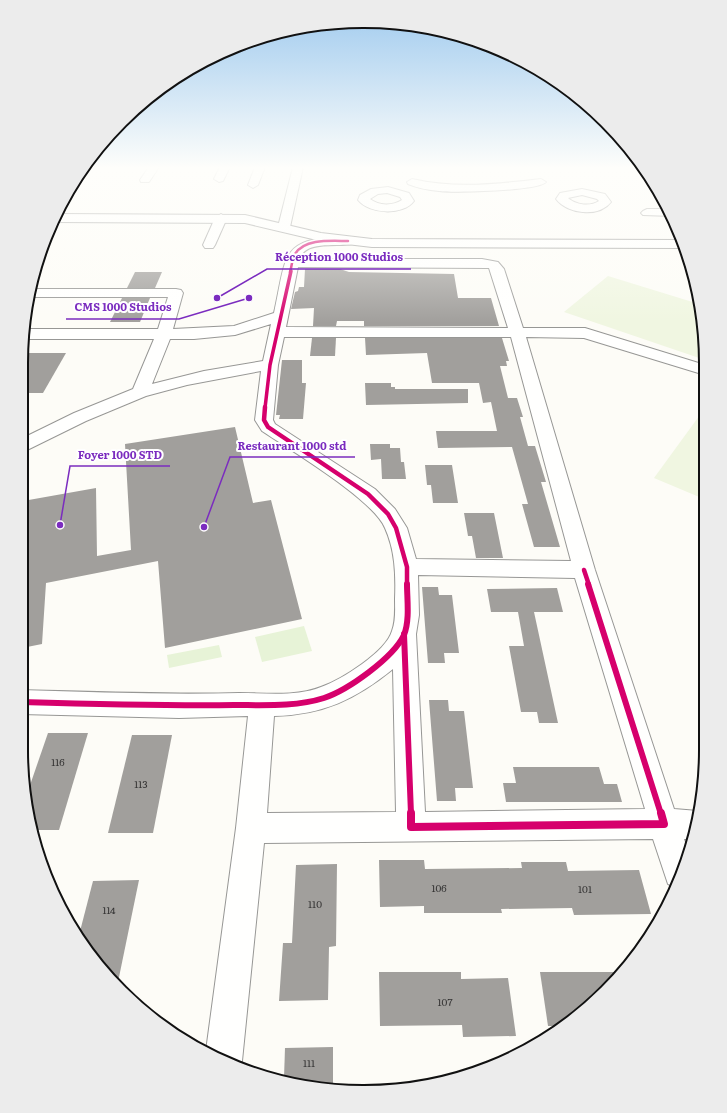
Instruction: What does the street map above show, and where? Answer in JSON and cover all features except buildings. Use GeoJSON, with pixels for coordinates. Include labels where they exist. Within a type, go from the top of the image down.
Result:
{"type":"FeatureCollection","features":[{"type":"Feature","properties":{"kind":"street"},"geometry":{"type":"LineString","coordinates":[[209,245],[221,219]]}},
{"type":"Feature","properties":{"kind":"street"},"geometry":{"type":"LineString","coordinates":[[238,219],[258,220],[309,234],[348,241]]}},
{"type":"Feature","properties":{"kind":"street"},"geometry":{"type":"LineString","coordinates":[[284,227],[286,219]]}},
{"type":"Feature","properties":{"kind":"street"},"geometry":{"type":"LineString","coordinates":[[309,234],[301,238],[295,244],[293,250],[293,259],[270,365],[263,413],[264,420],[268,426],[378,502],[388,514],[396,528],[407,568],[408,615],[404,634],[412,827]]}},
{"type":"Feature","properties":{"kind":"street"},"geometry":{"type":"LineString","coordinates":[[293,259],[297,251],[307,245],[348,241],[425,244],[676,244]]}},
{"type":"Feature","properties":{"kind":"street"},"geometry":{"type":"LineString","coordinates":[[293,259],[490,264],[497,269],[517,333],[584,570],[677,867]]}},
{"type":"Feature","properties":{"kind":"street"},"geometry":{"type":"LineString","coordinates":[[35,293],[176,293],[164,334],[140,393]]}},
{"type":"Feature","properties":{"kind":"street"},"geometry":{"type":"LineString","coordinates":[[30,334],[194,334],[279,324],[517,333],[585,332],[699,368]]}},
{"type":"Feature","properties":{"kind":"street"},"geometry":{"type":"LineString","coordinates":[[28,443],[81,416],[140,393],[220,374],[270,365]]}},
{"type":"Feature","properties":{"kind":"street"},"geometry":{"type":"LineString","coordinates":[[407,568],[584,570]]}},
{"type":"Feature","properties":{"kind":"street"},"geometry":{"type":"LineString","coordinates":[[28,702],[179,706],[262,706],[295,704],[325,698],[351,684],[383,662],[396,649],[404,634]]}},
{"type":"Feature","properties":{"kind":"street"},"geometry":{"type":"LineString","coordinates":[[224,1054],[251,828],[262,706]]}},
{"type":"Feature","properties":{"kind":"street"},"geometry":{"type":"LineString","coordinates":[[251,828],[691,824]]}},
{"type":"Feature","properties":{"kind":"green space"},"geometry":{"type":"Polygon","coordinates":[[[608,276],[694,302],[699,358],[564,312],[608,276]]]}},
{"type":"Feature","properties":{"kind":"green space"},"geometry":{"type":"Polygon","coordinates":[[[699,416],[699,497],[654,478],[699,416]]]}},
{"type":"Feature","properties":{"kind":"green space"},"geometry":{"type":"Polygon","coordinates":[[[304,626],[312,651],[262,662],[255,637],[304,626]]]}},
{"type":"Feature","properties":{"kind":"green space"},"geometry":{"type":"Polygon","coordinates":[[[219,645],[222,657],[169,668],[167,655],[219,645]]]}},
{"type":"Feature","properties":{"kind":"cycle path"},"geometry":{"type":"LineString","coordinates":[[28,702],[179,706],[295,704],[325,698],[351,684],[383,662],[395,649],[404,634],[407,615],[407,567],[396,528],[388,514],[368,494],[268,427],[264,420],[270,365],[294,255],[304,246],[318,242],[348,241]]}},
{"type":"Feature","properties":{"kind":"cycle path"},"geometry":{"type":"LineString","coordinates":[[404,634],[411,827],[664,824],[584,570]]}},
{"type":"Feature","properties":{"kind":"place","name":"Réception 1000 Studios"},"geometry":{"type":"Point","coordinates":[217,298]}},
{"type":"Feature","properties":{"kind":"place","name":"CMS 1000 Studios"},"geometry":{"type":"Point","coordinates":[249,298]}},
{"type":"Feature","properties":{"kind":"place","name":"Foyer 1000 STD"},"geometry":{"type":"Point","coordinates":[60,525]}},
{"type":"Feature","properties":{"kind":"place","name":"Restaurant 1000 std"},"geometry":{"type":"Point","coordinates":[204,527]}}]}
